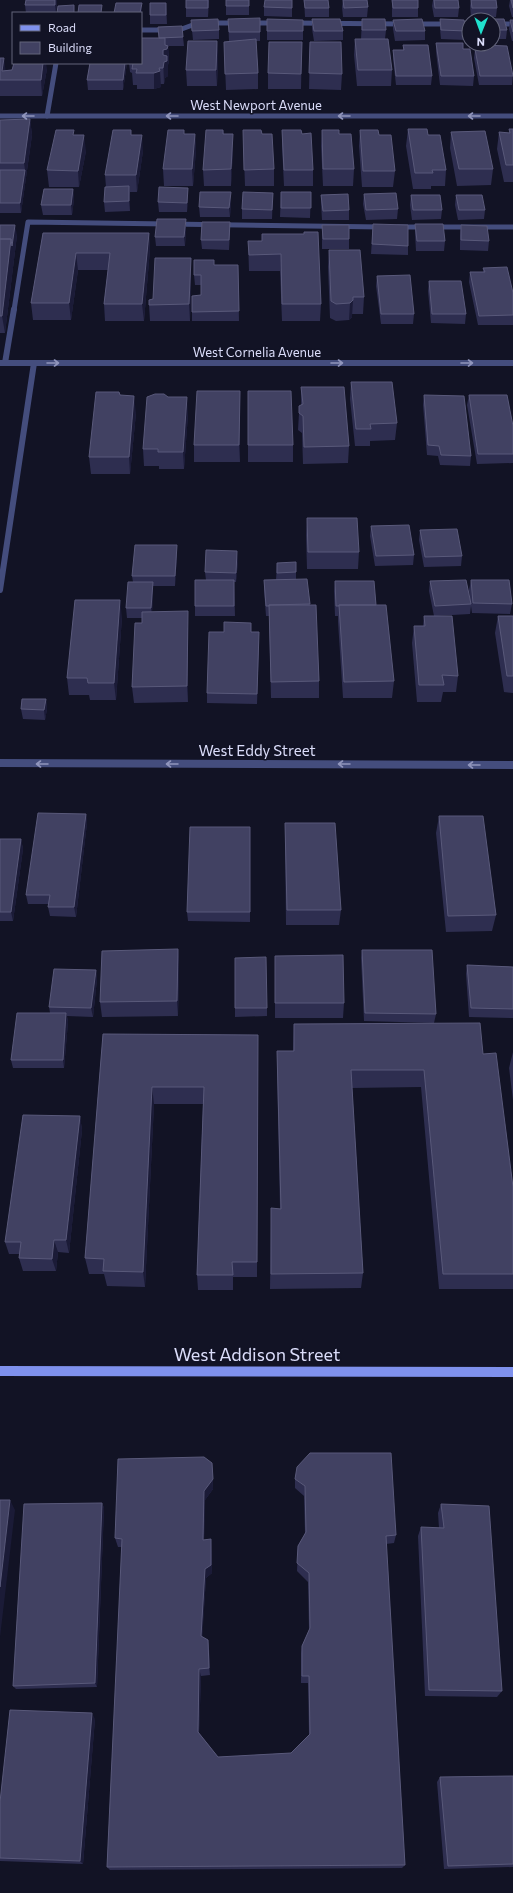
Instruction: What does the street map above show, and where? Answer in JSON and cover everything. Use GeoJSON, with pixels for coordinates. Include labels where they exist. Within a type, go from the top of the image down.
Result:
{"type":"FeatureCollection","features":[{"type":"Feature","properties":{"kind":"street"},"geometry":{"type":"LineString","coordinates":[[142,30],[179,30],[198,23],[461,24]]}},
{"type":"Feature","properties":{"kind":"street"},"geometry":{"type":"LineString","coordinates":[[501,24],[513,24]]}},
{"type":"Feature","properties":{"kind":"street"},"geometry":{"type":"LineString","coordinates":[[47,116],[56,64]]}},
{"type":"Feature","properties":{"kind":"street","name":"West Newport Avenue"},"geometry":{"type":"LineString","coordinates":[[0,116],[513,116]]}},
{"type":"Feature","properties":{"kind":"street"},"geometry":{"type":"LineString","coordinates":[[2,363],[28,222],[291,227],[386,227]]}},
{"type":"Feature","properties":{"kind":"street"},"geometry":{"type":"LineString","coordinates":[[394,227],[513,227]]}},
{"type":"Feature","properties":{"kind":"street","name":"West Cornelia Avenue"},"geometry":{"type":"LineString","coordinates":[[2,363],[513,363]]}},
{"type":"Feature","properties":{"kind":"street"},"geometry":{"type":"LineString","coordinates":[[0,590],[34,363]]}},
{"type":"Feature","properties":{"kind":"street","name":"West Eddy Street"},"geometry":{"type":"LineString","coordinates":[[0,763],[513,765]]}},
{"type":"Feature","properties":{"kind":"street","name":"West Addison Street"},"geometry":{"type":"LineString","coordinates":[[0,1371],[513,1372]]}},
{"type":"Feature","properties":{"kind":"building"},"geometry":{"type":"Polygon","coordinates":[[[26,0],[55,0],[55,5],[25,5],[26,0]]]}},
{"type":"Feature","properties":{"kind":"building"},"geometry":{"type":"Polygon","coordinates":[[[186,0],[208,0],[208,8],[186,8],[186,0]]]}},
{"type":"Feature","properties":{"kind":"building"},"geometry":{"type":"Polygon","coordinates":[[[226,0],[249,0],[249,6],[226,6],[226,0]]]}},
{"type":"Feature","properties":{"kind":"building"},"geometry":{"type":"Polygon","coordinates":[[[265,0],[292,0],[292,8],[264,7],[265,0]]]}},
{"type":"Feature","properties":{"kind":"building"},"geometry":{"type":"Polygon","coordinates":[[[304,0],[328,0],[329,8],[305,8],[304,0]]]}},
{"type":"Feature","properties":{"kind":"building"},"geometry":{"type":"Polygon","coordinates":[[[343,0],[367,0],[368,7],[344,8],[343,0]]]}},
{"type":"Feature","properties":{"kind":"building"},"geometry":{"type":"Polygon","coordinates":[[[392,0],[418,0],[418,8],[393,8],[392,0]]]}},
{"type":"Feature","properties":{"kind":"building"},"geometry":{"type":"Polygon","coordinates":[[[434,0],[458,0],[459,8],[435,8],[434,0]]]}},
{"type":"Feature","properties":{"kind":"building"},"geometry":{"type":"Polygon","coordinates":[[[471,0],[496,0],[497,8],[472,8],[471,0]]]}},
{"type":"Feature","properties":{"kind":"building"},"geometry":{"type":"Polygon","coordinates":[[[116,3],[142,3],[140,12],[114,12],[116,3]]]}},
{"type":"Feature","properties":{"kind":"building"},"geometry":{"type":"Polygon","coordinates":[[[150,3],[166,3],[166,15],[150,15],[150,3]]]}},
{"type":"Feature","properties":{"kind":"building"},"geometry":{"type":"Polygon","coordinates":[[[74,5],[74,12],[57,12],[58,6],[74,5]]]}},
{"type":"Feature","properties":{"kind":"building"},"geometry":{"type":"Polygon","coordinates":[[[79,5],[102,5],[101,12],[78,12],[79,5]]]}},
{"type":"Feature","properties":{"kind":"building"},"geometry":{"type":"Polygon","coordinates":[[[260,18],[260,32],[229,32],[228,19],[260,18]]]}},
{"type":"Feature","properties":{"kind":"building"},"geometry":{"type":"Polygon","coordinates":[[[218,19],[219,30],[192,31],[191,20],[218,19]]]}},
{"type":"Feature","properties":{"kind":"building"},"geometry":{"type":"Polygon","coordinates":[[[267,19],[303,20],[303,31],[267,31],[267,19]]]}},
{"type":"Feature","properties":{"kind":"building"},"geometry":{"type":"Polygon","coordinates":[[[312,19],[340,19],[343,31],[314,31],[312,19]]]}},
{"type":"Feature","properties":{"kind":"building"},"geometry":{"type":"Polygon","coordinates":[[[362,19],[385,19],[386,30],[362,30],[362,19]]]}},
{"type":"Feature","properties":{"kind":"building"},"geometry":{"type":"Polygon","coordinates":[[[422,19],[425,31],[396,31],[393,20],[422,19]]]}},
{"type":"Feature","properties":{"kind":"building"},"geometry":{"type":"Polygon","coordinates":[[[440,19],[461,20],[461,31],[441,30],[440,19]]]}},
{"type":"Feature","properties":{"kind":"building"},"geometry":{"type":"Polygon","coordinates":[[[501,19],[504,19],[507,30],[501,30],[501,19]]]}},
{"type":"Feature","properties":{"kind":"building"},"geometry":{"type":"Polygon","coordinates":[[[510,20],[513,20],[513,32],[510,20]]]}},
{"type":"Feature","properties":{"kind":"building"},"geometry":{"type":"Polygon","coordinates":[[[182,26],[183,37],[159,38],[158,27],[182,26]]]}},
{"type":"Feature","properties":{"kind":"building"},"geometry":{"type":"Polygon","coordinates":[[[142,38],[165,38],[165,45],[168,46],[167,49],[163,50],[163,55],[167,56],[167,61],[164,62],[163,68],[159,68],[160,71],[154,73],[136,73],[137,69],[132,69],[133,64],[142,64],[142,38]]]}},
{"type":"Feature","properties":{"kind":"building"},"geometry":{"type":"Polygon","coordinates":[[[256,39],[258,73],[225,74],[224,42],[256,39]]]}},
{"type":"Feature","properties":{"kind":"building"},"geometry":{"type":"Polygon","coordinates":[[[355,39],[388,39],[392,70],[358,70],[355,39]]]}},
{"type":"Feature","properties":{"kind":"building"},"geometry":{"type":"Polygon","coordinates":[[[188,41],[217,41],[216,70],[186,70],[188,41]]]}},
{"type":"Feature","properties":{"kind":"building"},"geometry":{"type":"Polygon","coordinates":[[[269,42],[302,42],[301,74],[268,73],[269,42]]]}},
{"type":"Feature","properties":{"kind":"building"},"geometry":{"type":"Polygon","coordinates":[[[310,42],[341,42],[342,74],[309,73],[310,42]]]}},
{"type":"Feature","properties":{"kind":"building"},"geometry":{"type":"Polygon","coordinates":[[[436,43],[461,43],[461,52],[470,52],[474,76],[441,76],[436,43]]]}},
{"type":"Feature","properties":{"kind":"building"},"geometry":{"type":"Polygon","coordinates":[[[403,45],[428,45],[432,76],[396,76],[393,50],[404,50],[403,45]]]}},
{"type":"Feature","properties":{"kind":"building"},"geometry":{"type":"Polygon","coordinates":[[[501,46],[507,46],[513,76],[480,76],[476,52],[501,52],[501,46]]]}},
{"type":"Feature","properties":{"kind":"building"},"geometry":{"type":"Polygon","coordinates":[[[0,58],[4,58],[2,71],[12,70],[14,64],[43,64],[41,80],[0,80],[0,58]]]}},
{"type":"Feature","properties":{"kind":"building"},"geometry":{"type":"Polygon","coordinates":[[[90,64],[125,64],[123,80],[87,80],[90,64]]]}},
{"type":"Feature","properties":{"kind":"building"},"geometry":{"type":"Polygon","coordinates":[[[30,119],[24,163],[0,163],[0,120],[30,119]]]}},
{"type":"Feature","properties":{"kind":"building"},"geometry":{"type":"Polygon","coordinates":[[[408,129],[427,129],[428,135],[440,135],[446,170],[432,170],[433,173],[415,173],[408,129]]]}},
{"type":"Feature","properties":{"kind":"building"},"geometry":{"type":"Polygon","coordinates":[[[509,129],[513,129],[513,165],[506,165],[499,132],[510,133],[509,129]]]}},
{"type":"Feature","properties":{"kind":"building"},"geometry":{"type":"Polygon","coordinates":[[[56,130],[74,130],[73,135],[84,135],[78,171],[47,170],[56,130]]]}},
{"type":"Feature","properties":{"kind":"building"},"geometry":{"type":"Polygon","coordinates":[[[113,130],[131,130],[131,135],[142,135],[136,175],[105,175],[113,130]]]}},
{"type":"Feature","properties":{"kind":"building"},"geometry":{"type":"Polygon","coordinates":[[[168,130],[184,130],[184,134],[195,134],[192,169],[163,169],[168,130]]]}},
{"type":"Feature","properties":{"kind":"building"},"geometry":{"type":"Polygon","coordinates":[[[206,130],[223,130],[223,134],[233,134],[231,169],[203,170],[206,130]]]}},
{"type":"Feature","properties":{"kind":"building"},"geometry":{"type":"Polygon","coordinates":[[[243,130],[261,130],[262,134],[272,134],[274,169],[244,170],[243,130]]]}},
{"type":"Feature","properties":{"kind":"building"},"geometry":{"type":"Polygon","coordinates":[[[282,130],[301,130],[302,134],[311,133],[313,170],[284,170],[282,130]]]}},
{"type":"Feature","properties":{"kind":"building"},"geometry":{"type":"Polygon","coordinates":[[[322,130],[339,130],[339,134],[351,134],[354,169],[323,169],[322,130]]]}},
{"type":"Feature","properties":{"kind":"building"},"geometry":{"type":"Polygon","coordinates":[[[360,130],[378,130],[379,135],[391,135],[395,171],[363,171],[360,130]]]}},
{"type":"Feature","properties":{"kind":"building"},"geometry":{"type":"Polygon","coordinates":[[[485,131],[493,169],[459,169],[451,132],[485,131]]]}},
{"type":"Feature","properties":{"kind":"building"},"geometry":{"type":"Polygon","coordinates":[[[0,170],[25,170],[20,203],[0,203],[0,170]]]}},
{"type":"Feature","properties":{"kind":"building"},"geometry":{"type":"Polygon","coordinates":[[[129,186],[129,201],[104,202],[105,187],[129,186]]]}},
{"type":"Feature","properties":{"kind":"building"},"geometry":{"type":"Polygon","coordinates":[[[159,187],[188,188],[187,203],[158,202],[159,187]]]}},
{"type":"Feature","properties":{"kind":"building"},"geometry":{"type":"Polygon","coordinates":[[[44,189],[73,189],[71,205],[41,205],[44,189]]]}},
{"type":"Feature","properties":{"kind":"building"},"geometry":{"type":"Polygon","coordinates":[[[200,192],[231,192],[229,208],[199,207],[200,192]]]}},
{"type":"Feature","properties":{"kind":"building"},"geometry":{"type":"Polygon","coordinates":[[[243,192],[273,193],[272,210],[242,209],[243,192]]]}},
{"type":"Feature","properties":{"kind":"building"},"geometry":{"type":"Polygon","coordinates":[[[281,192],[311,192],[311,208],[281,208],[281,192]]]}},
{"type":"Feature","properties":{"kind":"building"},"geometry":{"type":"Polygon","coordinates":[[[396,193],[398,209],[366,210],[364,194],[396,193]]]}},
{"type":"Feature","properties":{"kind":"building"},"geometry":{"type":"Polygon","coordinates":[[[348,194],[349,210],[323,211],[321,195],[348,194]]]}},
{"type":"Feature","properties":{"kind":"building"},"geometry":{"type":"Polygon","coordinates":[[[411,195],[440,195],[442,210],[413,210],[411,195]]]}},
{"type":"Feature","properties":{"kind":"building"},"geometry":{"type":"Polygon","coordinates":[[[456,195],[482,195],[485,210],[459,210],[456,195]]]}},
{"type":"Feature","properties":{"kind":"building"},"geometry":{"type":"Polygon","coordinates":[[[157,219],[186,219],[184,237],[155,237],[157,219]]]}},
{"type":"Feature","properties":{"kind":"building"},"geometry":{"type":"Polygon","coordinates":[[[202,222],[230,222],[229,240],[201,240],[202,222]]]}},
{"type":"Feature","properties":{"kind":"building"},"geometry":{"type":"Polygon","coordinates":[[[373,224],[408,225],[408,246],[372,244],[373,224]]]}},
{"type":"Feature","properties":{"kind":"building"},"geometry":{"type":"Polygon","coordinates":[[[415,224],[443,224],[445,241],[417,241],[415,224]]]}},
{"type":"Feature","properties":{"kind":"building"},"geometry":{"type":"Polygon","coordinates":[[[0,225],[15,225],[12,246],[11,239],[0,239],[0,225]]]}},
{"type":"Feature","properties":{"kind":"building"},"geometry":{"type":"Polygon","coordinates":[[[322,225],[349,225],[349,239],[323,239],[322,225]]]}},
{"type":"Feature","properties":{"kind":"building"},"geometry":{"type":"Polygon","coordinates":[[[461,225],[487,226],[489,241],[461,240],[461,225]]]}},
{"type":"Feature","properties":{"kind":"building"},"geometry":{"type":"Polygon","coordinates":[[[304,232],[318,232],[321,304],[282,304],[281,254],[249,255],[248,241],[262,241],[262,234],[304,234],[304,232]]]}},
{"type":"Feature","properties":{"kind":"building"},"geometry":{"type":"Polygon","coordinates":[[[43,233],[149,233],[142,304],[104,304],[110,253],[76,253],[69,303],[31,303],[43,233]]]}},
{"type":"Feature","properties":{"kind":"building"},"geometry":{"type":"Polygon","coordinates":[[[0,239],[11,239],[2,316],[0,316],[0,239]]]}},
{"type":"Feature","properties":{"kind":"building"},"geometry":{"type":"Polygon","coordinates":[[[329,250],[360,250],[364,297],[353,297],[353,300],[350,303],[336,304],[331,301],[329,250]]]}},
{"type":"Feature","properties":{"kind":"building"},"geometry":{"type":"Polygon","coordinates":[[[155,258],[191,258],[189,304],[149,305],[149,300],[153,299],[155,258]]]}},
{"type":"Feature","properties":{"kind":"building"},"geometry":{"type":"Polygon","coordinates":[[[194,260],[214,260],[214,265],[238,265],[239,311],[192,312],[192,296],[201,295],[201,275],[194,275],[194,260]]]}},
{"type":"Feature","properties":{"kind":"building"},"geometry":{"type":"Polygon","coordinates":[[[507,267],[513,293],[513,315],[479,316],[470,272],[485,272],[483,268],[507,267]]]}},
{"type":"Feature","properties":{"kind":"building"},"geometry":{"type":"Polygon","coordinates":[[[410,275],[414,314],[381,314],[377,276],[410,275]]]}},
{"type":"Feature","properties":{"kind":"building"},"geometry":{"type":"Polygon","coordinates":[[[429,281],[461,281],[466,314],[432,314],[429,281]]]}},
{"type":"Feature","properties":{"kind":"building"},"geometry":{"type":"Polygon","coordinates":[[[351,382],[392,382],[397,423],[370,424],[371,429],[356,429],[351,382]]]}},
{"type":"Feature","properties":{"kind":"building"},"geometry":{"type":"Polygon","coordinates":[[[301,387],[344,387],[349,446],[304,447],[303,416],[299,413],[299,406],[303,404],[301,387]]]}},
{"type":"Feature","properties":{"kind":"building"},"geometry":{"type":"Polygon","coordinates":[[[197,391],[240,391],[239,445],[194,445],[197,391]]]}},
{"type":"Feature","properties":{"kind":"building"},"geometry":{"type":"Polygon","coordinates":[[[248,391],[291,391],[293,445],[248,445],[248,391]]]}},
{"type":"Feature","properties":{"kind":"building"},"geometry":{"type":"Polygon","coordinates":[[[96,392],[119,392],[120,395],[134,396],[129,457],[89,457],[96,392]]]}},
{"type":"Feature","properties":{"kind":"building"},"geometry":{"type":"Polygon","coordinates":[[[155,394],[164,394],[168,397],[187,397],[183,452],[158,452],[158,449],[143,449],[147,397],[155,394]]]}},
{"type":"Feature","properties":{"kind":"building"},"geometry":{"type":"Polygon","coordinates":[[[424,395],[464,396],[471,456],[441,455],[439,446],[428,445],[424,395]]]}},
{"type":"Feature","properties":{"kind":"building"},"geometry":{"type":"Polygon","coordinates":[[[469,395],[507,395],[513,426],[513,454],[478,454],[469,395]]]}},
{"type":"Feature","properties":{"kind":"building"},"geometry":{"type":"Polygon","coordinates":[[[307,518],[357,518],[359,552],[308,552],[307,518]]]}},
{"type":"Feature","properties":{"kind":"building"},"geometry":{"type":"Polygon","coordinates":[[[409,525],[414,555],[376,556],[371,526],[409,525]]]}},
{"type":"Feature","properties":{"kind":"building"},"geometry":{"type":"Polygon","coordinates":[[[457,529],[462,556],[425,557],[420,530],[457,529]]]}},
{"type":"Feature","properties":{"kind":"building"},"geometry":{"type":"Polygon","coordinates":[[[135,545],[177,545],[175,576],[132,576],[135,545]]]}},
{"type":"Feature","properties":{"kind":"building"},"geometry":{"type":"Polygon","coordinates":[[[206,550],[237,551],[236,573],[205,572],[206,550]]]}},
{"type":"Feature","properties":{"kind":"building"},"geometry":{"type":"Polygon","coordinates":[[[296,562],[296,572],[277,573],[277,563],[296,562]]]}},
{"type":"Feature","properties":{"kind":"building"},"geometry":{"type":"Polygon","coordinates":[[[307,579],[310,604],[266,606],[264,580],[307,579]]]}},
{"type":"Feature","properties":{"kind":"building"},"geometry":{"type":"Polygon","coordinates":[[[195,580],[234,580],[234,606],[195,606],[195,580]]]}},
{"type":"Feature","properties":{"kind":"building"},"geometry":{"type":"Polygon","coordinates":[[[466,580],[471,604],[435,606],[430,581],[466,580]]]}},
{"type":"Feature","properties":{"kind":"building"},"geometry":{"type":"Polygon","coordinates":[[[471,580],[509,580],[512,604],[473,603],[471,580]]]}},
{"type":"Feature","properties":{"kind":"building"},"geometry":{"type":"Polygon","coordinates":[[[335,581],[374,581],[376,605],[336,606],[335,581]]]}},
{"type":"Feature","properties":{"kind":"building"},"geometry":{"type":"Polygon","coordinates":[[[128,582],[153,582],[151,608],[126,608],[128,582]]]}},
{"type":"Feature","properties":{"kind":"building"},"geometry":{"type":"Polygon","coordinates":[[[75,600],[120,600],[114,683],[88,683],[87,678],[67,678],[75,600]]]}},
{"type":"Feature","properties":{"kind":"building"},"geometry":{"type":"Polygon","coordinates":[[[269,605],[316,605],[319,681],[271,682],[269,605]]]}},
{"type":"Feature","properties":{"kind":"building"},"geometry":{"type":"Polygon","coordinates":[[[339,605],[386,605],[394,681],[344,682],[339,605]]]}},
{"type":"Feature","properties":{"kind":"building"},"geometry":{"type":"Polygon","coordinates":[[[188,611],[187,686],[132,687],[135,623],[142,623],[142,612],[188,611]]]}},
{"type":"Feature","properties":{"kind":"building"},"geometry":{"type":"Polygon","coordinates":[[[424,616],[452,616],[458,676],[442,675],[444,685],[419,685],[414,626],[425,626],[424,616]]]}},
{"type":"Feature","properties":{"kind":"building"},"geometry":{"type":"Polygon","coordinates":[[[498,616],[513,616],[513,676],[507,676],[498,616]]]}},
{"type":"Feature","properties":{"kind":"building"},"geometry":{"type":"Polygon","coordinates":[[[224,622],[251,623],[251,632],[259,632],[257,694],[207,693],[209,632],[224,632],[224,622]]]}},
{"type":"Feature","properties":{"kind":"building"},"geometry":{"type":"Polygon","coordinates":[[[22,699],[46,699],[44,710],[21,709],[22,699]]]}},
{"type":"Feature","properties":{"kind":"building"},"geometry":{"type":"Polygon","coordinates":[[[38,813],[86,814],[74,907],[48,907],[50,895],[26,895],[38,813]]]}},
{"type":"Feature","properties":{"kind":"building"},"geometry":{"type":"Polygon","coordinates":[[[439,816],[483,816],[496,915],[448,916],[439,816]]]}},
{"type":"Feature","properties":{"kind":"building"},"geometry":{"type":"Polygon","coordinates":[[[285,823],[335,823],[341,910],[287,910],[285,823]]]}},
{"type":"Feature","properties":{"kind":"building"},"geometry":{"type":"Polygon","coordinates":[[[190,827],[250,827],[250,912],[187,912],[190,827]]]}},
{"type":"Feature","properties":{"kind":"building"},"geometry":{"type":"Polygon","coordinates":[[[0,839],[21,839],[11,912],[0,912],[0,839]]]}},
{"type":"Feature","properties":{"kind":"building"},"geometry":{"type":"Polygon","coordinates":[[[178,949],[177,1001],[100,1002],[102,951],[178,949]]]}},
{"type":"Feature","properties":{"kind":"building"},"geometry":{"type":"Polygon","coordinates":[[[362,950],[432,950],[436,1014],[365,1013],[362,950]]]}},
{"type":"Feature","properties":{"kind":"building"},"geometry":{"type":"Polygon","coordinates":[[[343,955],[344,1003],[275,1003],[275,956],[343,955]]]}},
{"type":"Feature","properties":{"kind":"building"},"geometry":{"type":"Polygon","coordinates":[[[266,957],[267,1008],[235,1008],[235,958],[266,957]]]}},
{"type":"Feature","properties":{"kind":"building"},"geometry":{"type":"Polygon","coordinates":[[[467,965],[513,967],[513,1009],[471,1008],[467,965]]]}},
{"type":"Feature","properties":{"kind":"building"},"geometry":{"type":"Polygon","coordinates":[[[54,969],[96,970],[91,1008],[49,1007],[54,969]]]}},
{"type":"Feature","properties":{"kind":"building"},"geometry":{"type":"Polygon","coordinates":[[[17,1013],[66,1013],[63,1060],[11,1060],[17,1013]]]}},
{"type":"Feature","properties":{"kind":"building"},"geometry":{"type":"Polygon","coordinates":[[[480,1023],[483,1054],[496,1053],[513,1187],[513,1274],[443,1274],[424,1070],[351,1070],[363,1273],[271,1274],[271,1208],[281,1209],[277,1051],[294,1051],[294,1024],[480,1023]]]}},
{"type":"Feature","properties":{"kind":"building"},"geometry":{"type":"Polygon","coordinates":[[[103,1034],[258,1035],[257,1262],[232,1262],[233,1275],[197,1275],[204,1087],[152,1087],[143,1272],[103,1271],[104,1259],[85,1258],[103,1034]]]}},
{"type":"Feature","properties":{"kind":"building"},"geometry":{"type":"Polygon","coordinates":[[[23,1115],[80,1116],[66,1240],[54,1240],[52,1259],[19,1258],[21,1242],[5,1242],[23,1115]]]}},
{"type":"Feature","properties":{"kind":"building"},"geometry":{"type":"Polygon","coordinates":[[[310,1453],[391,1453],[396,1535],[386,1536],[405,1865],[107,1867],[122,1539],[115,1538],[118,1459],[204,1457],[212,1463],[213,1479],[204,1491],[203,1540],[211,1539],[211,1565],[205,1569],[201,1636],[208,1640],[209,1668],[199,1669],[198,1732],[218,1757],[291,1753],[310,1734],[309,1676],[302,1676],[302,1646],[310,1628],[309,1573],[297,1563],[298,1546],[306,1532],[305,1486],[295,1479],[297,1467],[310,1453]]]}},
{"type":"Feature","properties":{"kind":"building"},"geometry":{"type":"Polygon","coordinates":[[[0,1500],[10,1500],[0,1587],[0,1500]]]}},
{"type":"Feature","properties":{"kind":"building"},"geometry":{"type":"Polygon","coordinates":[[[102,1503],[95,1683],[13,1686],[24,1504],[102,1503]]]}},
{"type":"Feature","properties":{"kind":"building"},"geometry":{"type":"Polygon","coordinates":[[[441,1504],[489,1506],[502,1691],[429,1690],[421,1527],[444,1528],[441,1504]]]}},
{"type":"Feature","properties":{"kind":"building"},"geometry":{"type":"Polygon","coordinates":[[[10,1710],[92,1713],[80,1861],[0,1858],[0,1802],[10,1710]]]}},
{"type":"Feature","properties":{"kind":"building"},"geometry":{"type":"Polygon","coordinates":[[[513,1776],[513,1864],[448,1866],[440,1777],[513,1776]]]}}]}
